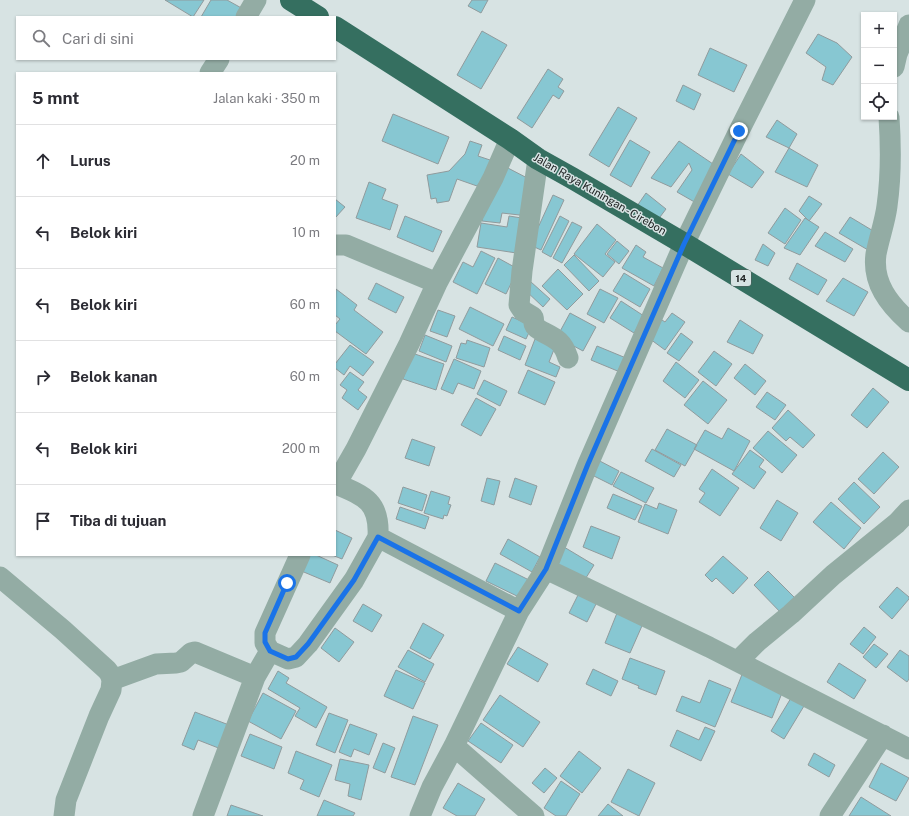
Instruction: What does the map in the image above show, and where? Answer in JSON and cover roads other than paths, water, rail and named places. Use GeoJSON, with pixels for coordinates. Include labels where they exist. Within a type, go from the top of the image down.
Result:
{"type":"FeatureCollection","features":[{"type":"Feature","properties":{"kind":"highway"},"geometry":{"type":"LineString","coordinates":[[291,0],[316,16]]}},
{"type":"Feature","properties":{"kind":"highway","name":"Jalan Raya Kuningan - Cirebon"},"geometry":{"type":"LineString","coordinates":[[336,28],[543,161],[909,380]]}},
{"type":"Feature","properties":{"kind":"street"},"geometry":{"type":"LineString","coordinates":[[247,16],[256,0]]}},
{"type":"Feature","properties":{"kind":"street"},"geometry":{"type":"LineString","coordinates":[[420,816],[432,787],[454,746],[519,611],[546,569],[588,464],[684,244],[805,0]]}},
{"type":"Feature","properties":{"kind":"street"},"geometry":{"type":"LineString","coordinates":[[897,54],[909,25]]}},
{"type":"Feature","properties":{"kind":"street"},"geometry":{"type":"LineString","coordinates":[[211,72],[218,60]]}},
{"type":"Feature","properties":{"kind":"street"},"geometry":{"type":"LineString","coordinates":[[889,120],[890,168],[887,205],[876,253],[875,266],[879,285],[889,302],[909,322]]}},
{"type":"Feature","properties":{"kind":"street"},"geometry":{"type":"LineString","coordinates":[[300,556],[265,633],[265,642],[270,651],[288,659],[296,657],[308,644],[354,580],[378,537],[378,520],[372,505],[359,493],[336,485],[364,435],[437,283],[493,178],[510,139]]}},
{"type":"Feature","properties":{"kind":"street"},"geometry":{"type":"LineString","coordinates":[[543,161],[522,271],[519,305],[533,317],[533,324],[537,328],[561,343],[566,349],[568,358]]}},
{"type":"Feature","properties":{"kind":"street"},"geometry":{"type":"LineString","coordinates":[[336,246],[346,245],[437,283]]}},
{"type":"Feature","properties":{"kind":"street"},"geometry":{"type":"LineString","coordinates":[[738,661],[757,642],[791,614],[833,575],[897,523],[909,510]]}},
{"type":"Feature","properties":{"kind":"street"},"geometry":{"type":"LineString","coordinates":[[378,537],[519,611]]}},
{"type":"Feature","properties":{"kind":"street"},"geometry":{"type":"LineString","coordinates":[[546,569],[700,642],[909,749]]}},
{"type":"Feature","properties":{"kind":"street"},"geometry":{"type":"LineString","coordinates":[[0,577],[63,630],[107,670],[112,680],[111,690],[99,716],[66,800],[64,816]]}},
{"type":"Feature","properties":{"kind":"street"},"geometry":{"type":"LineString","coordinates":[[203,816],[255,677],[270,651]]}},
{"type":"Feature","properties":{"kind":"street"},"geometry":{"type":"LineString","coordinates":[[112,680],[156,664],[181,662],[191,653],[195,652],[255,677]]}},
{"type":"Feature","properties":{"kind":"street"},"geometry":{"type":"LineString","coordinates":[[830,816],[884,735]]}},
{"type":"Feature","properties":{"kind":"street"},"geometry":{"type":"LineString","coordinates":[[454,746],[534,816]]}}]}
